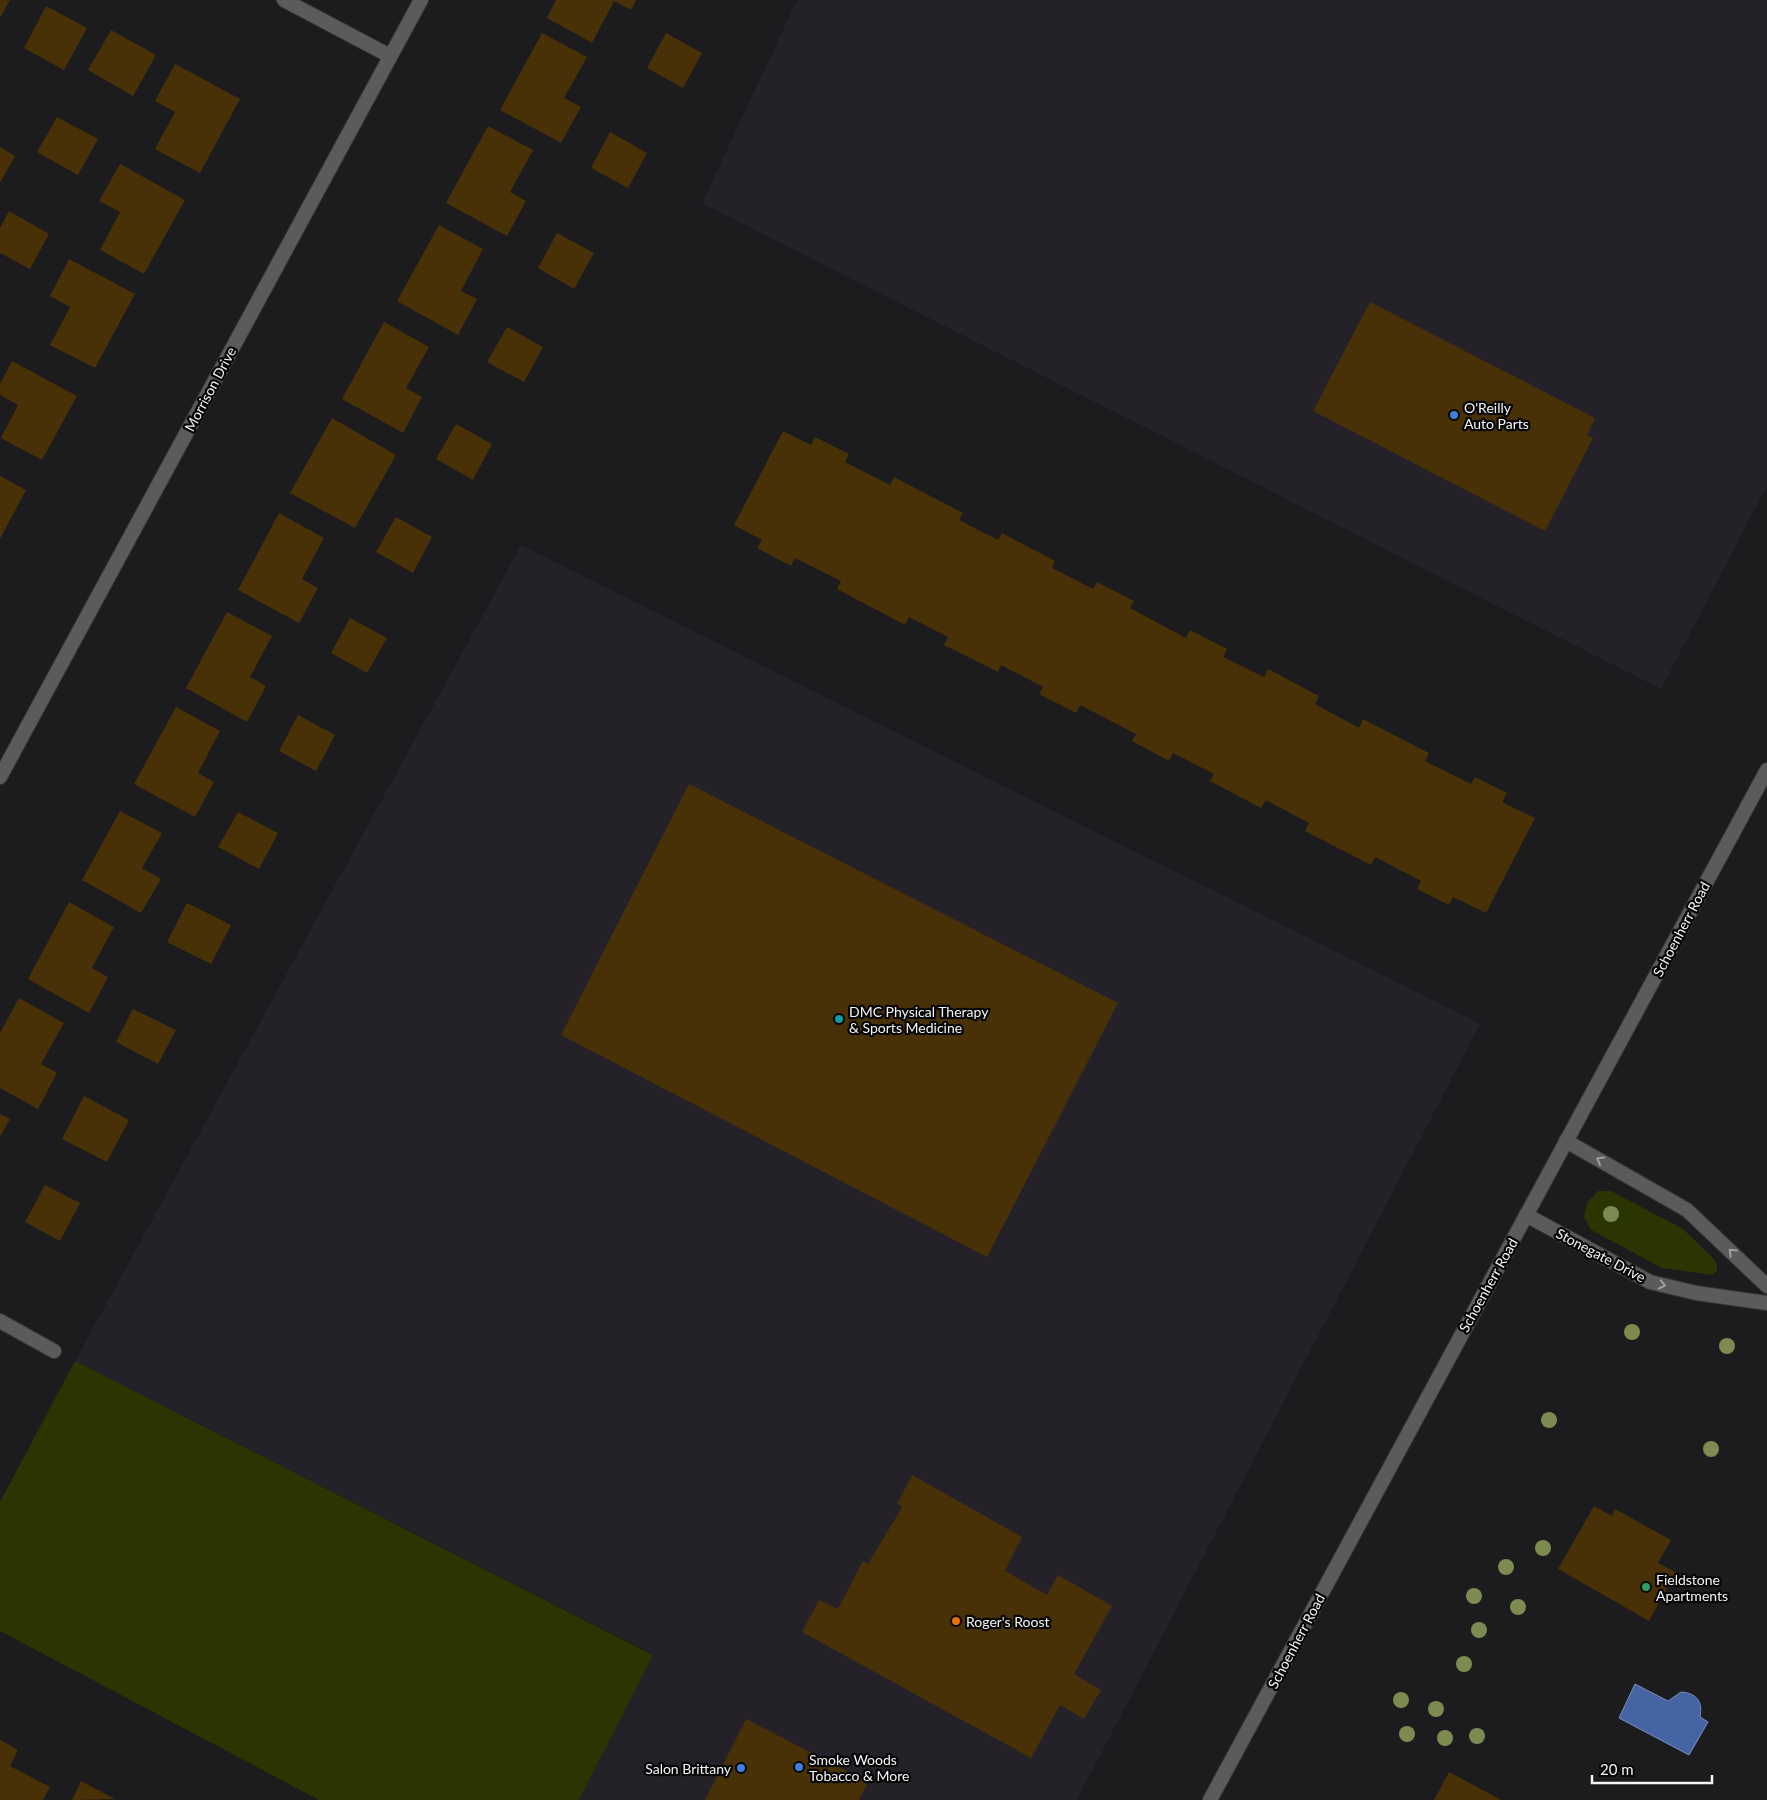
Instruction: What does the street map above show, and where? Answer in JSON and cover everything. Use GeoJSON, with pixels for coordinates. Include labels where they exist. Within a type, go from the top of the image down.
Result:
{"type":"FeatureCollection","features":[{"type":"Feature","properties":{"kind":"street"},"geometry":{"type":"LineString","coordinates":[[284,0],[390,56]]}},
{"type":"Feature","properties":{"kind":"street","name":"Morrison Drive"},"geometry":{"type":"LineString","coordinates":[[0,777],[421,0]]}},
{"type":"Feature","properties":{"kind":"street","name":"Schoenherr Road"},"geometry":{"type":"LineString","coordinates":[[1210,1800],[1767,770]]}},
{"type":"Feature","properties":{"kind":"street"},"geometry":{"type":"LineString","coordinates":[[1566,1141],[1687,1210],[1767,1286]]}},
{"type":"Feature","properties":{"kind":"street","name":"Stonegate Drive"},"geometry":{"type":"LineString","coordinates":[[1526,1215],[1650,1282],[1696,1293],[1767,1302]]}},
{"type":"Feature","properties":{"kind":"street"},"geometry":{"type":"LineString","coordinates":[[0,1321],[54,1351]]}},
{"type":"Feature","properties":{"kind":"shaded area"},"geometry":{"type":"Polygon","coordinates":[[[797,0],[1767,0],[1767,486],[1661,689],[702,203],[797,0]]]}},
{"type":"Feature","properties":{"kind":"shaded area"},"geometry":{"type":"Polygon","coordinates":[[[521,545],[1480,1024],[1077,1800],[579,1800],[653,1654],[75,1361],[521,545]]]}},
{"type":"Feature","properties":{"kind":"green space"},"geometry":{"type":"Polygon","coordinates":[[[1598,1191],[1611,1191],[1683,1229],[1714,1259],[1717,1271],[1712,1275],[1662,1268],[1591,1230],[1584,1217],[1587,1203],[1598,1191]]]}},
{"type":"Feature","properties":{"kind":"green space"},"geometry":{"type":"Polygon","coordinates":[[[75,1361],[653,1655],[579,1800],[319,1800],[0,1631],[0,1502],[75,1361]]]}},
{"type":"Feature","properties":{"kind":"water"},"geometry":{"type":"Polygon","coordinates":[[[1635,1684],[1668,1701],[1681,1692],[1691,1694],[1698,1699],[1701,1707],[1700,1717],[1708,1722],[1689,1755],[1619,1718],[1635,1684]]]}},
{"type":"Feature","properties":{"kind":"building"},"geometry":{"type":"Polygon","coordinates":[[[0,0],[10,0],[0,18],[0,0]]]}},
{"type":"Feature","properties":{"kind":"building"},"geometry":{"type":"Polygon","coordinates":[[[556,0],[636,0],[631,10],[614,1],[592,43],[547,18],[556,0]]]}},
{"type":"Feature","properties":{"kind":"building"},"geometry":{"type":"Polygon","coordinates":[[[46,6],[87,28],[64,70],[24,48],[46,6]]]}},
{"type":"Feature","properties":{"kind":"building"},"geometry":{"type":"Polygon","coordinates":[[[111,30],[156,55],[133,96],[88,70],[111,30]]]}},
{"type":"Feature","properties":{"kind":"building"},"geometry":{"type":"Polygon","coordinates":[[[542,33],[587,57],[564,98],[581,107],[561,143],[500,110],[542,33]]]}},
{"type":"Feature","properties":{"kind":"building"},"geometry":{"type":"Polygon","coordinates":[[[666,33],[702,53],[683,88],[647,68],[666,33]]]}},
{"type":"Feature","properties":{"kind":"building"},"geometry":{"type":"Polygon","coordinates":[[[175,64],[240,99],[200,173],[155,149],[175,112],[155,101],[175,64]]]}},
{"type":"Feature","properties":{"kind":"building"},"geometry":{"type":"Polygon","coordinates":[[[57,117],[98,139],[78,175],[37,152],[57,117]]]}},
{"type":"Feature","properties":{"kind":"building"},"geometry":{"type":"Polygon","coordinates":[[[488,126],[533,150],[510,192],[526,201],[507,236],[446,203],[488,126]]]}},
{"type":"Feature","properties":{"kind":"building"},"geometry":{"type":"Polygon","coordinates":[[[610,132],[647,153],[628,188],[591,168],[610,132]]]}},
{"type":"Feature","properties":{"kind":"building"},"geometry":{"type":"Polygon","coordinates":[[[0,147],[15,156],[0,183],[0,147]]]}},
{"type":"Feature","properties":{"kind":"building"},"geometry":{"type":"Polygon","coordinates":[[[120,164],[185,200],[144,274],[100,250],[120,212],[99,201],[120,164]]]}},
{"type":"Feature","properties":{"kind":"building"},"geometry":{"type":"Polygon","coordinates":[[[9,211],[49,234],[30,269],[0,253],[0,228],[9,211]]]}},
{"type":"Feature","properties":{"kind":"building"},"geometry":{"type":"Polygon","coordinates":[[[439,225],[483,249],[461,291],[477,299],[458,335],[397,301],[439,225]]]}},
{"type":"Feature","properties":{"kind":"building"},"geometry":{"type":"Polygon","coordinates":[[[557,233],[594,253],[574,289],[538,268],[557,233]]]}},
{"type":"Feature","properties":{"kind":"building"},"geometry":{"type":"Polygon","coordinates":[[[69,259],[135,294],[95,368],[50,345],[70,307],[50,296],[69,259]]]}},
{"type":"Feature","properties":{"kind":"building","name":"O'Reilly Auto Parts"},"geometry":{"type":"Polygon","coordinates":[[[1370,302],[1595,418],[1587,435],[1593,438],[1545,531],[1313,411],[1370,302]]]}},
{"type":"Feature","properties":{"kind":"building"},"geometry":{"type":"Polygon","coordinates":[[[384,322],[429,347],[406,388],[422,397],[403,433],[342,399],[384,322]]]}},
{"type":"Feature","properties":{"kind":"building"},"geometry":{"type":"Polygon","coordinates":[[[507,327],[543,347],[524,382],[487,362],[507,327]]]}},
{"type":"Feature","properties":{"kind":"building"},"geometry":{"type":"Polygon","coordinates":[[[12,361],[77,396],[42,460],[1,438],[18,405],[0,395],[0,384],[12,361]]]}},
{"type":"Feature","properties":{"kind":"building"},"geometry":{"type":"Polygon","coordinates":[[[332,418],[396,455],[355,528],[290,493],[332,418]]]}},
{"type":"Feature","properties":{"kind":"building"},"geometry":{"type":"Polygon","coordinates":[[[456,424],[492,444],[473,480],[436,459],[456,424]]]}},
{"type":"Feature","properties":{"kind":"building"},"geometry":{"type":"Polygon","coordinates":[[[783,431],[811,445],[815,437],[849,454],[845,462],[890,485],[894,477],[963,513],[959,520],[998,540],[1002,533],[1055,561],[1052,568],[1093,589],[1097,582],[1134,601],[1130,608],[1186,638],[1190,630],[1227,649],[1223,657],[1264,677],[1268,669],[1319,696],[1315,704],[1359,728],[1363,719],[1429,753],[1425,761],[1471,784],[1475,777],[1507,793],[1502,802],[1535,818],[1486,913],[1453,897],[1449,905],[1417,889],[1421,881],[1375,857],[1371,865],[1305,831],[1309,823],[1266,800],[1261,808],[1210,781],[1214,774],[1173,753],[1169,761],[1132,741],[1136,734],[1080,705],[1076,713],[1039,694],[1043,687],[1001,665],[998,672],[944,645],[948,637],[909,617],[905,625],[837,589],[841,581],[795,558],[791,566],[757,548],[762,540],[734,525],[783,431]]]}},
{"type":"Feature","properties":{"kind":"building"},"geometry":{"type":"Polygon","coordinates":[[[0,476],[26,490],[0,539],[0,476]]]}},
{"type":"Feature","properties":{"kind":"building"},"geometry":{"type":"Polygon","coordinates":[[[279,513],[324,538],[302,579],[318,588],[299,623],[238,590],[279,513]]]}},
{"type":"Feature","properties":{"kind":"building"},"geometry":{"type":"Polygon","coordinates":[[[396,517],[432,537],[413,573],[376,552],[396,517]]]}},
{"type":"Feature","properties":{"kind":"building"},"geometry":{"type":"Polygon","coordinates":[[[227,612],[272,636],[250,677],[266,686],[247,722],[186,688],[227,612]]]}},
{"type":"Feature","properties":{"kind":"building"},"geometry":{"type":"Polygon","coordinates":[[[350,618],[387,638],[367,673],[331,653],[350,618]]]}},
{"type":"Feature","properties":{"kind":"building"},"geometry":{"type":"Polygon","coordinates":[[[176,707],[220,731],[198,773],[214,782],[195,817],[134,784],[176,707]]]}},
{"type":"Feature","properties":{"kind":"building"},"geometry":{"type":"Polygon","coordinates":[[[298,715],[335,735],[316,771],[279,751],[298,715]]]}},
{"type":"Feature","properties":{"kind":"building","name":"DMC Physical Therapy & Sports Medicine"},"geometry":{"type":"Polygon","coordinates":[[[689,784],[1118,1003],[987,1257],[561,1035],[689,784]]]}},
{"type":"Feature","properties":{"kind":"building"},"geometry":{"type":"Polygon","coordinates":[[[120,811],[162,833],[142,868],[161,879],[141,913],[82,880],[120,811]]]}},
{"type":"Feature","properties":{"kind":"building"},"geometry":{"type":"Polygon","coordinates":[[[238,812],[278,833],[259,869],[218,847],[238,812]]]}},
{"type":"Feature","properties":{"kind":"building"},"geometry":{"type":"Polygon","coordinates":[[[69,902],[114,927],[92,968],[108,977],[89,1013],[28,979],[69,902]]]}},
{"type":"Feature","properties":{"kind":"building"},"geometry":{"type":"Polygon","coordinates":[[[187,903],[231,925],[211,964],[167,942],[187,903]]]}},
{"type":"Feature","properties":{"kind":"building"},"geometry":{"type":"Polygon","coordinates":[[[19,998],[64,1023],[41,1064],[57,1073],[38,1109],[0,1088],[0,1033],[19,998]]]}},
{"type":"Feature","properties":{"kind":"building"},"geometry":{"type":"Polygon","coordinates":[[[133,1009],[176,1030],[158,1064],[116,1042],[133,1009]]]}},
{"type":"Feature","properties":{"kind":"building"},"geometry":{"type":"Polygon","coordinates":[[[84,1096],[129,1120],[107,1162],[62,1139],[84,1096]]]}},
{"type":"Feature","properties":{"kind":"building"},"geometry":{"type":"Polygon","coordinates":[[[0,1114],[10,1119],[0,1137],[0,1114]]]}},
{"type":"Feature","properties":{"kind":"building"},"geometry":{"type":"Polygon","coordinates":[[[45,1185],[80,1203],[60,1241],[25,1222],[45,1185]]]}},
{"type":"Feature","properties":{"kind":"building","name":"Roger's Roost"},"geometry":{"type":"Polygon","coordinates":[[[912,1475],[1022,1537],[1005,1571],[1047,1595],[1058,1575],[1112,1606],[1074,1674],[1101,1690],[1084,1719],[1060,1705],[1031,1758],[802,1632],[819,1600],[838,1609],[863,1561],[868,1564],[898,1514],[902,1506],[897,1504],[912,1475]]]}},
{"type":"Feature","properties":{"kind":"building"},"geometry":{"type":"Polygon","coordinates":[[[1594,1506],[1612,1516],[1615,1509],[1671,1540],[1658,1563],[1676,1572],[1649,1621],[1558,1569],[1594,1506]]]}},
{"type":"Feature","properties":{"kind":"building","name":"Smoke Woods Tobacco & More"},"geometry":{"type":"Polygon","coordinates":[[[746,1719],[868,1782],[859,1800],[705,1800],[746,1719]]]}},
{"type":"Feature","properties":{"kind":"building"},"geometry":{"type":"Polygon","coordinates":[[[0,1740],[18,1750],[10,1766],[50,1787],[43,1800],[0,1800],[0,1740]]]}},
{"type":"Feature","properties":{"kind":"building"},"geometry":{"type":"Polygon","coordinates":[[[1449,1772],[1501,1800],[1434,1800],[1449,1772]]]}},
{"type":"Feature","properties":{"kind":"building"},"geometry":{"type":"Polygon","coordinates":[[[81,1781],[115,1799],[72,1800],[81,1781]]]}},
{"type":"Feature","properties":{"kind":"place","name":"O'Reilly Auto Parts"},"geometry":{"type":"Point","coordinates":[1454,415]}},
{"type":"Feature","properties":{"kind":"place","name":"DMC Physical Therapy & Sports Medicine"},"geometry":{"type":"Point","coordinates":[839,1019]}},
{"type":"Feature","properties":{"kind":"place","name":"Fieldstone Apartments"},"geometry":{"type":"Point","coordinates":[1646,1587]}},
{"type":"Feature","properties":{"kind":"place","name":"Roger's Roost"},"geometry":{"type":"Point","coordinates":[956,1621]}},
{"type":"Feature","properties":{"kind":"place","name":"Smoke Woods Tobacco & More"},"geometry":{"type":"Point","coordinates":[799,1767]}},
{"type":"Feature","properties":{"kind":"place","name":"Salon Brittany"},"geometry":{"type":"Point","coordinates":[741,1768]}}]}
